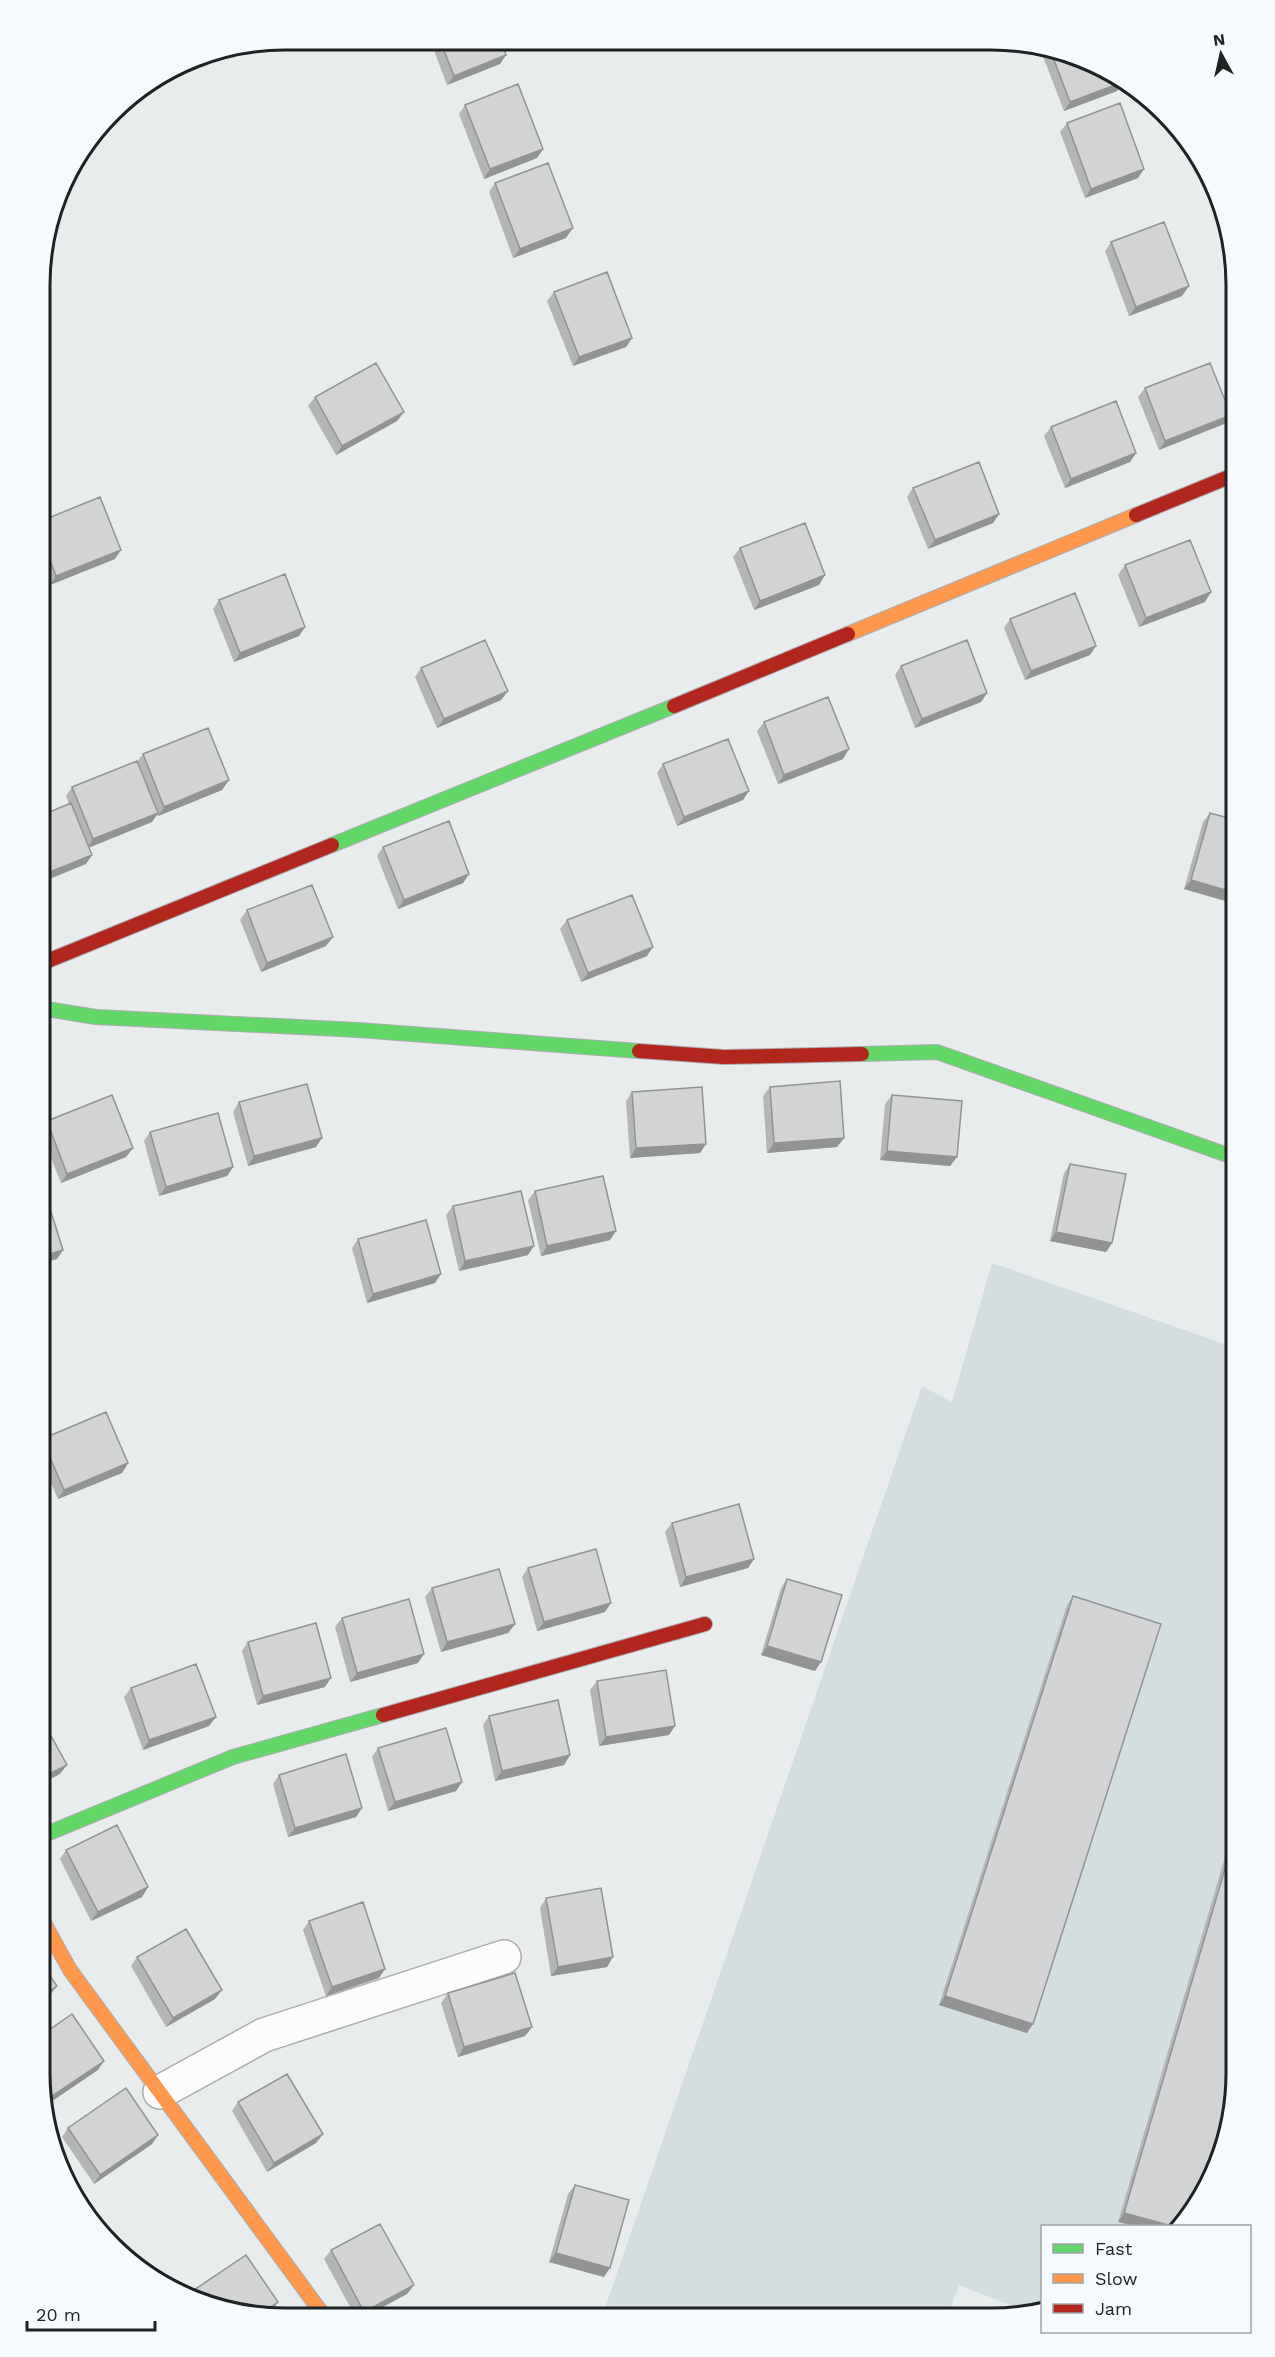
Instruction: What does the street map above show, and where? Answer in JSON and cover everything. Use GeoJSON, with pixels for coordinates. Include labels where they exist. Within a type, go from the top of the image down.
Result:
{"type":"FeatureCollection","features":[{"type":"Feature","properties":{"kind":"street"},"geometry":{"type":"LineString","coordinates":[[50,960],[1226,478]]}},
{"type":"Feature","properties":{"kind":"street"},"geometry":{"type":"LineString","coordinates":[[50,1010],[96,1017],[358,1030],[724,1058],[937,1052],[1226,1154]]}},
{"type":"Feature","properties":{"kind":"street"},"geometry":{"type":"LineString","coordinates":[[50,1832],[233,1757],[705,1624]]}},
{"type":"Feature","properties":{"kind":"street"},"geometry":{"type":"LineString","coordinates":[[50,1934],[70,1970],[318,2308]]}},
{"type":"Feature","properties":{"kind":"street"},"geometry":{"type":"LineString","coordinates":[[160,2092],[264,2035],[504,1957]]}},
{"type":"Feature","properties":{"kind":"shaded area"},"geometry":{"type":"Polygon","coordinates":[[[992,1263],[1226,1345],[1226,2072],[1221,2118],[1216,2138],[1194,2190],[1169,2225],[1041,2225],[1041,2302],[1013,2306],[959,2285],[951,2308],[605,2308],[922,1386],[952,1402],[992,1263]]]}},
{"type":"Feature","properties":{"kind":"building"},"geometry":{"type":"Polygon","coordinates":[[[444,50],[504,50],[506,55],[454,76],[444,50]]]}},
{"type":"Feature","properties":{"kind":"building"},"geometry":{"type":"Polygon","coordinates":[[[1053,59],[1080,67],[1115,85],[1070,102],[1053,59]]]}},
{"type":"Feature","properties":{"kind":"building"},"geometry":{"type":"Polygon","coordinates":[[[518,84],[543,149],[490,169],[465,105],[518,84]]]}},
{"type":"Feature","properties":{"kind":"building"},"geometry":{"type":"Polygon","coordinates":[[[1120,103],[1144,169],[1091,189],[1067,123],[1120,103]]]}},
{"type":"Feature","properties":{"kind":"building"},"geometry":{"type":"Polygon","coordinates":[[[548,163],[573,228],[520,249],[495,183],[548,163]]]}},
{"type":"Feature","properties":{"kind":"building"},"geometry":{"type":"Polygon","coordinates":[[[1164,222],[1189,286],[1136,307],[1111,242],[1164,222]]]}},
{"type":"Feature","properties":{"kind":"building"},"geometry":{"type":"Polygon","coordinates":[[[607,272],[632,338],[579,357],[554,292],[607,272]]]}},
{"type":"Feature","properties":{"kind":"building"},"geometry":{"type":"Polygon","coordinates":[[[376,363],[404,412],[342,446],[315,397],[376,363]]]}},
{"type":"Feature","properties":{"kind":"building"},"geometry":{"type":"Polygon","coordinates":[[[1210,363],[1226,403],[1226,417],[1165,441],[1145,388],[1210,363]]]}},
{"type":"Feature","properties":{"kind":"building"},"geometry":{"type":"Polygon","coordinates":[[[1116,401],[1136,453],[1071,479],[1051,427],[1116,401]]]}},
{"type":"Feature","properties":{"kind":"building"},"geometry":{"type":"Polygon","coordinates":[[[979,462],[999,514],[935,540],[913,488],[979,462]]]}},
{"type":"Feature","properties":{"kind":"building"},"geometry":{"type":"Polygon","coordinates":[[[100,497],[121,550],[56,576],[50,560],[50,517],[100,497]]]}},
{"type":"Feature","properties":{"kind":"building"},"geometry":{"type":"Polygon","coordinates":[[[805,523],[825,575],[760,601],[740,548],[805,523]]]}},
{"type":"Feature","properties":{"kind":"building"},"geometry":{"type":"Polygon","coordinates":[[[1190,540],[1211,592],[1146,618],[1125,565],[1190,540]]]}},
{"type":"Feature","properties":{"kind":"building"},"geometry":{"type":"Polygon","coordinates":[[[285,574],[305,627],[240,653],[219,600],[285,574]]]}},
{"type":"Feature","properties":{"kind":"building"},"geometry":{"type":"Polygon","coordinates":[[[1075,593],[1096,646],[1031,671],[1010,619],[1075,593]]]}},
{"type":"Feature","properties":{"kind":"building"},"geometry":{"type":"Polygon","coordinates":[[[485,640],[508,691],[444,719],[421,668],[485,640]]]}},
{"type":"Feature","properties":{"kind":"building"},"geometry":{"type":"Polygon","coordinates":[[[967,640],[987,693],[922,719],[901,666],[967,640]]]}},
{"type":"Feature","properties":{"kind":"building"},"geometry":{"type":"Polygon","coordinates":[[[828,697],[849,749],[784,775],[764,722],[828,697]]]}},
{"type":"Feature","properties":{"kind":"building"},"geometry":{"type":"Polygon","coordinates":[[[208,728],[229,780],[164,807],[143,754],[208,728]]]}},
{"type":"Feature","properties":{"kind":"building"},"geometry":{"type":"Polygon","coordinates":[[[728,739],[749,791],[684,817],[663,764],[728,739]]]}},
{"type":"Feature","properties":{"kind":"building"},"geometry":{"type":"Polygon","coordinates":[[[137,761],[158,813],[93,839],[72,787],[137,761]]]}},
{"type":"Feature","properties":{"kind":"building"},"geometry":{"type":"Polygon","coordinates":[[[71,803],[92,855],[50,872],[50,812],[71,803]]]}},
{"type":"Feature","properties":{"kind":"building"},"geometry":{"type":"Polygon","coordinates":[[[1210,813],[1226,817],[1226,890],[1191,880],[1210,813]]]}},
{"type":"Feature","properties":{"kind":"building"},"geometry":{"type":"Polygon","coordinates":[[[449,821],[469,874],[404,900],[383,847],[449,821]]]}},
{"type":"Feature","properties":{"kind":"building"},"geometry":{"type":"Polygon","coordinates":[[[312,885],[333,937],[267,963],[247,910],[312,885]]]}},
{"type":"Feature","properties":{"kind":"building"},"geometry":{"type":"Polygon","coordinates":[[[632,895],[653,947],[588,973],[567,920],[632,895]]]}},
{"type":"Feature","properties":{"kind":"building"},"geometry":{"type":"Polygon","coordinates":[[[840,1081],[844,1138],[774,1143],[770,1087],[840,1081]]]}},
{"type":"Feature","properties":{"kind":"building"},"geometry":{"type":"Polygon","coordinates":[[[307,1084],[322,1138],[254,1156],[239,1102],[307,1084]]]}},
{"type":"Feature","properties":{"kind":"building"},"geometry":{"type":"Polygon","coordinates":[[[702,1087],[706,1144],[636,1148],[632,1092],[702,1087]]]}},
{"type":"Feature","properties":{"kind":"building"},"geometry":{"type":"Polygon","coordinates":[[[112,1095],[133,1148],[67,1174],[50,1129],[50,1120],[112,1095]]]}},
{"type":"Feature","properties":{"kind":"building"},"geometry":{"type":"Polygon","coordinates":[[[892,1095],[962,1101],[957,1157],[887,1151],[892,1095]]]}},
{"type":"Feature","properties":{"kind":"building"},"geometry":{"type":"Polygon","coordinates":[[[218,1113],[233,1167],[166,1187],[150,1132],[218,1113]]]}},
{"type":"Feature","properties":{"kind":"building"},"geometry":{"type":"Polygon","coordinates":[[[1070,1164],[1126,1174],[1112,1243],[1056,1232],[1070,1164]]]}},
{"type":"Feature","properties":{"kind":"building"},"geometry":{"type":"Polygon","coordinates":[[[603,1176],[616,1231],[547,1246],[535,1191],[603,1176]]]}},
{"type":"Feature","properties":{"kind":"building"},"geometry":{"type":"Polygon","coordinates":[[[521,1191],[534,1246],[465,1261],[453,1206],[521,1191]]]}},
{"type":"Feature","properties":{"kind":"building"},"geometry":{"type":"Polygon","coordinates":[[[50,1209],[63,1250],[50,1254],[50,1209]]]}},
{"type":"Feature","properties":{"kind":"building"},"geometry":{"type":"Polygon","coordinates":[[[426,1220],[441,1274],[373,1294],[358,1239],[426,1220]]]}},
{"type":"Feature","properties":{"kind":"building"},"geometry":{"type":"Polygon","coordinates":[[[106,1412],[128,1463],[64,1490],[50,1458],[50,1436],[106,1412]]]}},
{"type":"Feature","properties":{"kind":"building"},"geometry":{"type":"Polygon","coordinates":[[[739,1504],[754,1559],[686,1577],[672,1523],[739,1504]]]}},
{"type":"Feature","properties":{"kind":"building"},"geometry":{"type":"Polygon","coordinates":[[[596,1549],[611,1603],[544,1622],[528,1568],[596,1549]]]}},
{"type":"Feature","properties":{"kind":"building"},"geometry":{"type":"Polygon","coordinates":[[[499,1569],[515,1624],[447,1642],[432,1588],[499,1569]]]}},
{"type":"Feature","properties":{"kind":"building"},"geometry":{"type":"Polygon","coordinates":[[[787,1579],[842,1595],[821,1662],[767,1646],[787,1579]]]}},
{"type":"Feature","properties":{"kind":"building"},"geometry":{"type":"Polygon","coordinates":[[[1073,1596],[1161,1624],[1033,2024],[945,1996],[1073,1596]]]}},
{"type":"Feature","properties":{"kind":"building"},"geometry":{"type":"Polygon","coordinates":[[[409,1599],[424,1654],[357,1673],[342,1618],[409,1599]]]}},
{"type":"Feature","properties":{"kind":"building"},"geometry":{"type":"Polygon","coordinates":[[[316,1623],[331,1678],[263,1696],[248,1642],[316,1623]]]}},
{"type":"Feature","properties":{"kind":"building"},"geometry":{"type":"Polygon","coordinates":[[[196,1664],[216,1717],[149,1740],[131,1688],[196,1664]]]}},
{"type":"Feature","properties":{"kind":"building"},"geometry":{"type":"Polygon","coordinates":[[[666,1670],[675,1726],[606,1737],[597,1681],[666,1670]]]}},
{"type":"Feature","properties":{"kind":"building"},"geometry":{"type":"Polygon","coordinates":[[[558,1700],[570,1755],[502,1771],[489,1716],[558,1700]]]}},
{"type":"Feature","properties":{"kind":"building"},"geometry":{"type":"Polygon","coordinates":[[[446,1728],[462,1782],[395,1802],[378,1748],[446,1728]]]}},
{"type":"Feature","properties":{"kind":"building"},"geometry":{"type":"Polygon","coordinates":[[[50,1734],[67,1765],[50,1774],[50,1734]]]}},
{"type":"Feature","properties":{"kind":"building"},"geometry":{"type":"Polygon","coordinates":[[[346,1754],[362,1808],[295,1828],[279,1775],[346,1754]]]}},
{"type":"Feature","properties":{"kind":"building"},"geometry":{"type":"Polygon","coordinates":[[[117,1825],[148,1887],[98,1912],[66,1850],[117,1825]]]}},
{"type":"Feature","properties":{"kind":"building"},"geometry":{"type":"Polygon","coordinates":[[[1226,1865],[1226,2072],[1221,2118],[1213,2148],[1194,2190],[1169,2225],[1124,2213],[1226,1865]]]}},
{"type":"Feature","properties":{"kind":"building"},"geometry":{"type":"Polygon","coordinates":[[[601,1888],[613,1957],[558,1967],[546,1898],[601,1888]]]}},
{"type":"Feature","properties":{"kind":"building"},"geometry":{"type":"Polygon","coordinates":[[[363,1902],[385,1969],[332,1987],[309,1921],[363,1902]]]}},
{"type":"Feature","properties":{"kind":"building"},"geometry":{"type":"Polygon","coordinates":[[[186,1929],[222,1990],[173,2018],[137,1957],[186,1929]]]}},
{"type":"Feature","properties":{"kind":"building"},"geometry":{"type":"Polygon","coordinates":[[[515,1973],[532,2027],[464,2047],[448,1993],[515,1973]]]}},
{"type":"Feature","properties":{"kind":"building"},"geometry":{"type":"Polygon","coordinates":[[[50,1976],[57,1986],[50,1991],[50,1976]]]}},
{"type":"Feature","properties":{"kind":"building"},"geometry":{"type":"Polygon","coordinates":[[[72,2014],[104,2061],[51,2097],[50,2088],[50,2029],[72,2014]]]}},
{"type":"Feature","properties":{"kind":"building"},"geometry":{"type":"Polygon","coordinates":[[[287,2074],[323,2134],[274,2163],[238,2102],[287,2074]]]}},
{"type":"Feature","properties":{"kind":"building"},"geometry":{"type":"Polygon","coordinates":[[[126,2088],[158,2135],[100,2175],[68,2128],[126,2088]]]}},
{"type":"Feature","properties":{"kind":"building"},"geometry":{"type":"Polygon","coordinates":[[[575,2185],[629,2200],[610,2268],[556,2253],[575,2185]]]}},
{"type":"Feature","properties":{"kind":"building"},"geometry":{"type":"Polygon","coordinates":[[[380,2224],[414,2285],[371,2308],[362,2308],[331,2250],[380,2224]]]}},
{"type":"Feature","properties":{"kind":"building"},"geometry":{"type":"Polygon","coordinates":[[[246,2255],[278,2302],[270,2307],[239,2303],[194,2290],[246,2255]]]}},
{"type":"Feature","properties":{"kind":"traffic: fast"},"geometry":{"type":"LineString","coordinates":[[332,845],[674,706]]}},
{"type":"Feature","properties":{"kind":"traffic: fast"},"geometry":{"type":"LineString","coordinates":[[50,1010],[96,1017],[358,1030],[639,1051]]}},
{"type":"Feature","properties":{"kind":"traffic: fast"},"geometry":{"type":"LineString","coordinates":[[862,1054],[937,1052],[1226,1154]]}},
{"type":"Feature","properties":{"kind":"traffic: fast"},"geometry":{"type":"LineString","coordinates":[[50,1832],[233,1757],[383,1715]]}},
{"type":"Feature","properties":{"kind":"traffic: slow"},"geometry":{"type":"LineString","coordinates":[[848,634],[1136,515]]}},
{"type":"Feature","properties":{"kind":"traffic: slow"},"geometry":{"type":"LineString","coordinates":[[50,1934],[70,1970],[318,2308]]}},
{"type":"Feature","properties":{"kind":"traffic: jam"},"geometry":{"type":"LineString","coordinates":[[1136,515],[1226,478]]}},
{"type":"Feature","properties":{"kind":"traffic: jam"},"geometry":{"type":"LineString","coordinates":[[674,706],[848,634]]}},
{"type":"Feature","properties":{"kind":"traffic: jam"},"geometry":{"type":"LineString","coordinates":[[50,960],[332,845]]}},
{"type":"Feature","properties":{"kind":"traffic: jam"},"geometry":{"type":"LineString","coordinates":[[639,1051],[724,1057],[862,1054]]}},
{"type":"Feature","properties":{"kind":"traffic: jam"},"geometry":{"type":"LineString","coordinates":[[383,1715],[705,1624]]}}]}
